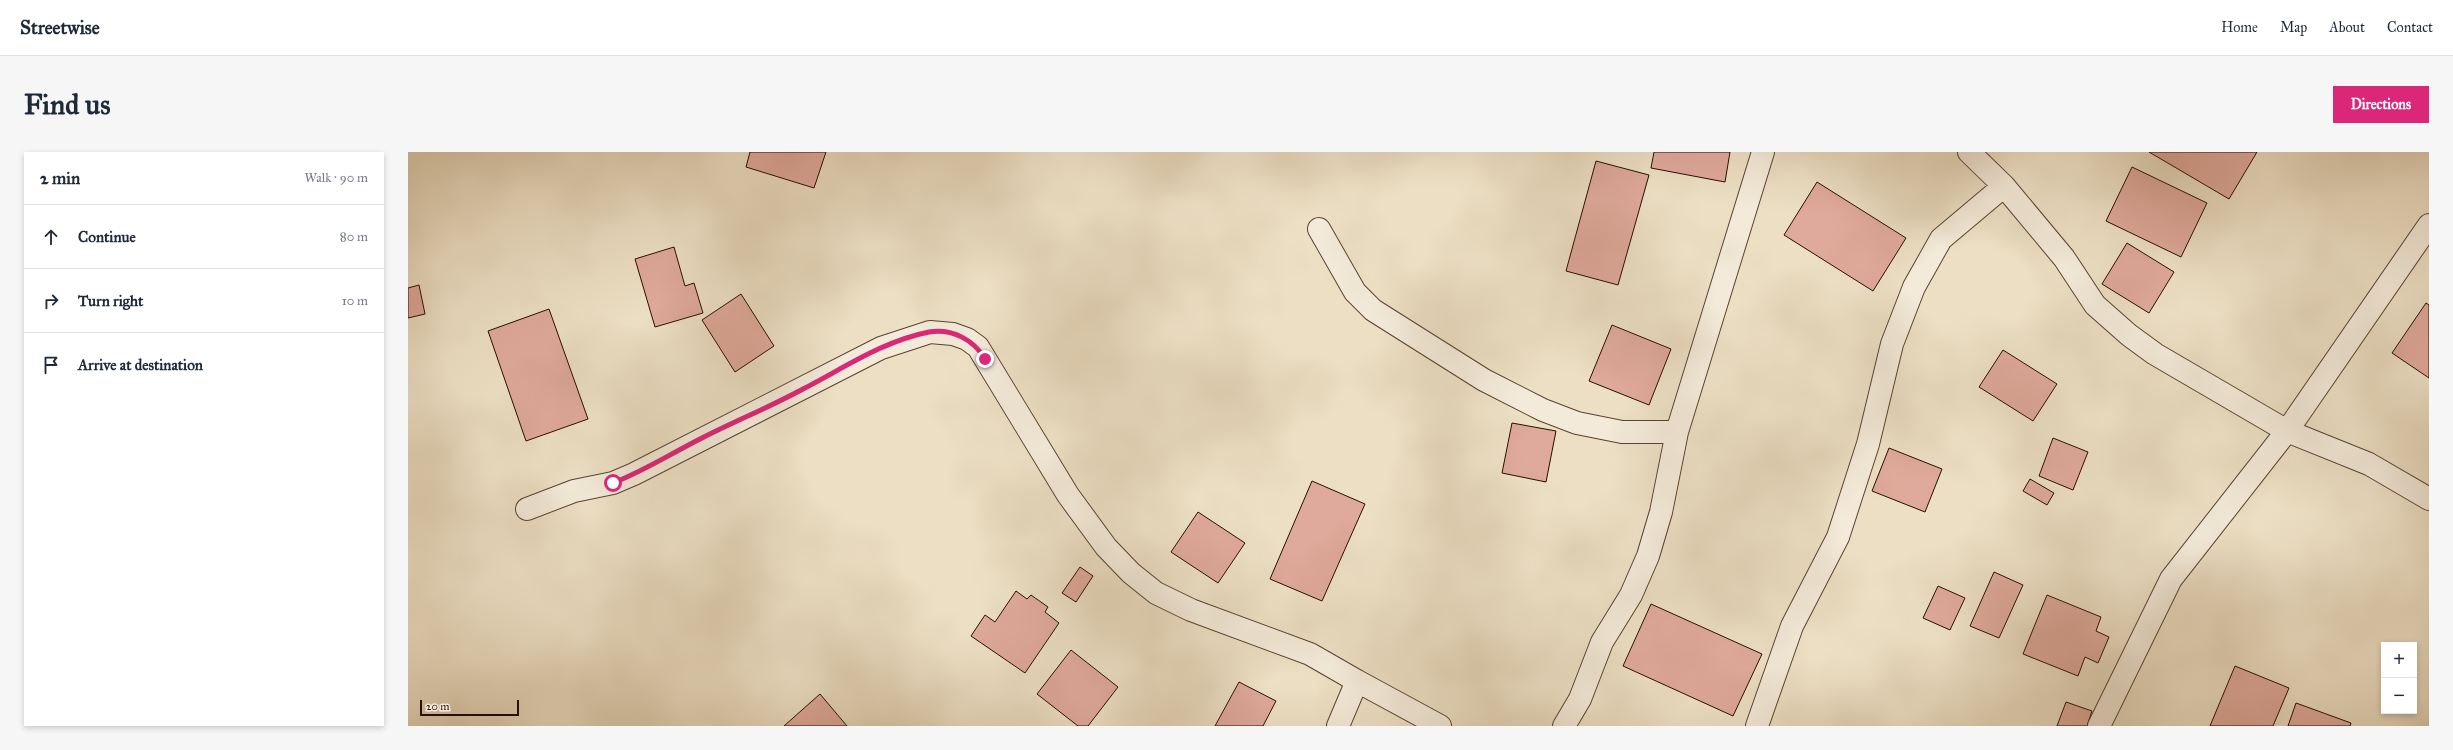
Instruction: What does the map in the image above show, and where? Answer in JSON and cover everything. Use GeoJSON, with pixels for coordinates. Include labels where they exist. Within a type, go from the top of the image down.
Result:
{"type":"FeatureCollection","features":[{"type":"Feature","properties":{"kind":"street"},"geometry":{"type":"LineString","coordinates":[[1564,726],[1580,699],[1602,642],[1631,596],[1648,556],[1661,512],[1677,432],[1763,152]]}},
{"type":"Feature","properties":{"kind":"street"},"geometry":{"type":"LineString","coordinates":[[1969,152],[2004,186],[2064,258],[2095,306],[2129,335],[2155,354],[2287,431],[2369,464],[2429,499]]}},
{"type":"Feature","properties":{"kind":"street"},"geometry":{"type":"LineString","coordinates":[[1756,726],[1770,694],[1792,626],[1838,537],[1868,444],[1892,344],[1914,287],[1941,239],[2004,186]]}},
{"type":"Feature","properties":{"kind":"street"},"geometry":{"type":"LineString","coordinates":[[2099,726],[2171,579],[2287,431],[2429,225]]}},
{"type":"Feature","properties":{"kind":"street"},"geometry":{"type":"LineString","coordinates":[[1319,229],[1355,292],[1373,310],[1484,380],[1543,410],[1577,423],[1622,432],[1677,432]]}},
{"type":"Feature","properties":{"kind":"street"},"geometry":{"type":"LineString","coordinates":[[527,509],[574,491],[613,483],[634,474],[881,348],[930,332],[953,334],[967,339],[978,347],[1068,495],[1106,547],[1131,573],[1156,593],[1191,610],[1310,654],[1440,726]]}},
{"type":"Feature","properties":{"kind":"street"},"geometry":{"type":"LineString","coordinates":[[1338,726],[1358,681]]}},
{"type":"Feature","properties":{"kind":"building"},"geometry":{"type":"Polygon","coordinates":[[[750,152],[826,152],[814,188],[746,167],[750,152]]]}},
{"type":"Feature","properties":{"kind":"building"},"geometry":{"type":"Polygon","coordinates":[[[1654,152],[1730,152],[1725,182],[1651,168],[1654,152]]]}},
{"type":"Feature","properties":{"kind":"building"},"geometry":{"type":"Polygon","coordinates":[[[2149,152],[2257,152],[2229,199],[2149,152]]]}},
{"type":"Feature","properties":{"kind":"building"},"geometry":{"type":"Polygon","coordinates":[[[1596,161],[1649,175],[1618,285],[1566,271],[1596,161]]]}},
{"type":"Feature","properties":{"kind":"building"},"geometry":{"type":"Polygon","coordinates":[[[2132,167],[2207,203],[2181,257],[2106,221],[2132,167]]]}},
{"type":"Feature","properties":{"kind":"building"},"geometry":{"type":"Polygon","coordinates":[[[1817,182],[1906,238],[1873,291],[1784,235],[1817,182]]]}},
{"type":"Feature","properties":{"kind":"building"},"geometry":{"type":"Polygon","coordinates":[[[2127,243],[2174,272],[2149,313],[2102,284],[2127,243]]]}},
{"type":"Feature","properties":{"kind":"building"},"geometry":{"type":"Polygon","coordinates":[[[674,247],[685,286],[694,283],[703,313],[655,327],[635,259],[674,247]]]}},
{"type":"Feature","properties":{"kind":"building"},"geometry":{"type":"Polygon","coordinates":[[[419,285],[425,314],[408,318],[408,288],[419,285]]]}},
{"type":"Feature","properties":{"kind":"building"},"geometry":{"type":"Polygon","coordinates":[[[741,294],[774,346],[735,372],[702,320],[741,294]]]}},
{"type":"Feature","properties":{"kind":"building"},"geometry":{"type":"Polygon","coordinates":[[[2426,303],[2429,305],[2429,378],[2392,353],[2426,303]]]}},
{"type":"Feature","properties":{"kind":"building"},"geometry":{"type":"Polygon","coordinates":[[[549,309],[588,419],[526,441],[488,331],[549,309]]]}},
{"type":"Feature","properties":{"kind":"building"},"geometry":{"type":"Polygon","coordinates":[[[1612,325],[1671,349],[1649,405],[1589,381],[1612,325]]]}},
{"type":"Feature","properties":{"kind":"building"},"geometry":{"type":"Polygon","coordinates":[[[2003,350],[2057,384],[2033,421],[1979,387],[2003,350]]]}},
{"type":"Feature","properties":{"kind":"building"},"geometry":{"type":"Polygon","coordinates":[[[1512,423],[1556,431],[1546,482],[1502,473],[1512,423]]]}},
{"type":"Feature","properties":{"kind":"building"},"geometry":{"type":"Polygon","coordinates":[[[2053,438],[2088,452],[2073,490],[2039,476],[2053,438]]]}},
{"type":"Feature","properties":{"kind":"building"},"geometry":{"type":"Polygon","coordinates":[[[1889,448],[1942,469],[1925,512],[1872,491],[1889,448]]]}},
{"type":"Feature","properties":{"kind":"building"},"geometry":{"type":"Polygon","coordinates":[[[2030,479],[2054,493],[2047,505],[2023,491],[2030,479]]]}},
{"type":"Feature","properties":{"kind":"building"},"geometry":{"type":"Polygon","coordinates":[[[1312,481],[1365,504],[1322,601],[1270,579],[1312,481]]]}},
{"type":"Feature","properties":{"kind":"building"},"geometry":{"type":"Polygon","coordinates":[[[1198,512],[1245,543],[1218,583],[1171,552],[1198,512]]]}},
{"type":"Feature","properties":{"kind":"building"},"geometry":{"type":"Polygon","coordinates":[[[1080,567],[1093,576],[1076,602],[1062,593],[1080,567]]]}},
{"type":"Feature","properties":{"kind":"building"},"geometry":{"type":"Polygon","coordinates":[[[1994,572],[2023,585],[1999,638],[1970,626],[1994,572]]]}},
{"type":"Feature","properties":{"kind":"building"},"geometry":{"type":"Polygon","coordinates":[[[1938,586],[1965,598],[1950,630],[1923,618],[1938,586]]]}},
{"type":"Feature","properties":{"kind":"building"},"geometry":{"type":"Polygon","coordinates":[[[1016,591],[1027,599],[1031,595],[1048,607],[1045,612],[1059,623],[1025,673],[971,636],[985,615],[995,622],[1016,591]]]}},
{"type":"Feature","properties":{"kind":"building"},"geometry":{"type":"Polygon","coordinates":[[[2047,595],[2101,617],[2096,631],[2109,637],[2098,663],[2085,657],[2078,676],[2023,654],[2047,595]]]}},
{"type":"Feature","properties":{"kind":"building"},"geometry":{"type":"Polygon","coordinates":[[[1651,604],[1762,654],[1733,716],[1623,666],[1651,604]]]}},
{"type":"Feature","properties":{"kind":"building"},"geometry":{"type":"Polygon","coordinates":[[[1071,650],[1118,687],[1088,726],[1078,726],[1037,694],[1071,650]]]}},
{"type":"Feature","properties":{"kind":"building"},"geometry":{"type":"Polygon","coordinates":[[[2235,666],[2289,688],[2273,726],[2210,726],[2235,666]]]}},
{"type":"Feature","properties":{"kind":"building"},"geometry":{"type":"Polygon","coordinates":[[[1239,682],[1276,701],[1263,726],[1215,726],[1239,682]]]}},
{"type":"Feature","properties":{"kind":"building"},"geometry":{"type":"Polygon","coordinates":[[[820,694],[847,726],[784,726],[820,694]]]}},
{"type":"Feature","properties":{"kind":"building"},"geometry":{"type":"Polygon","coordinates":[[[2066,702],[2092,711],[2087,726],[2057,726],[2066,702]]]}},
{"type":"Feature","properties":{"kind":"building"},"geometry":{"type":"Polygon","coordinates":[[[2296,703],[2351,723],[2350,726],[2288,726],[2296,703]]]}},
{"type":"Feature","properties":{"kind":"route"},"geometry":{"type":"LineString","coordinates":[[613,483],[802,390],[881,348],[930,332],[953,334],[967,339],[978,347],[985,359]]}}]}
